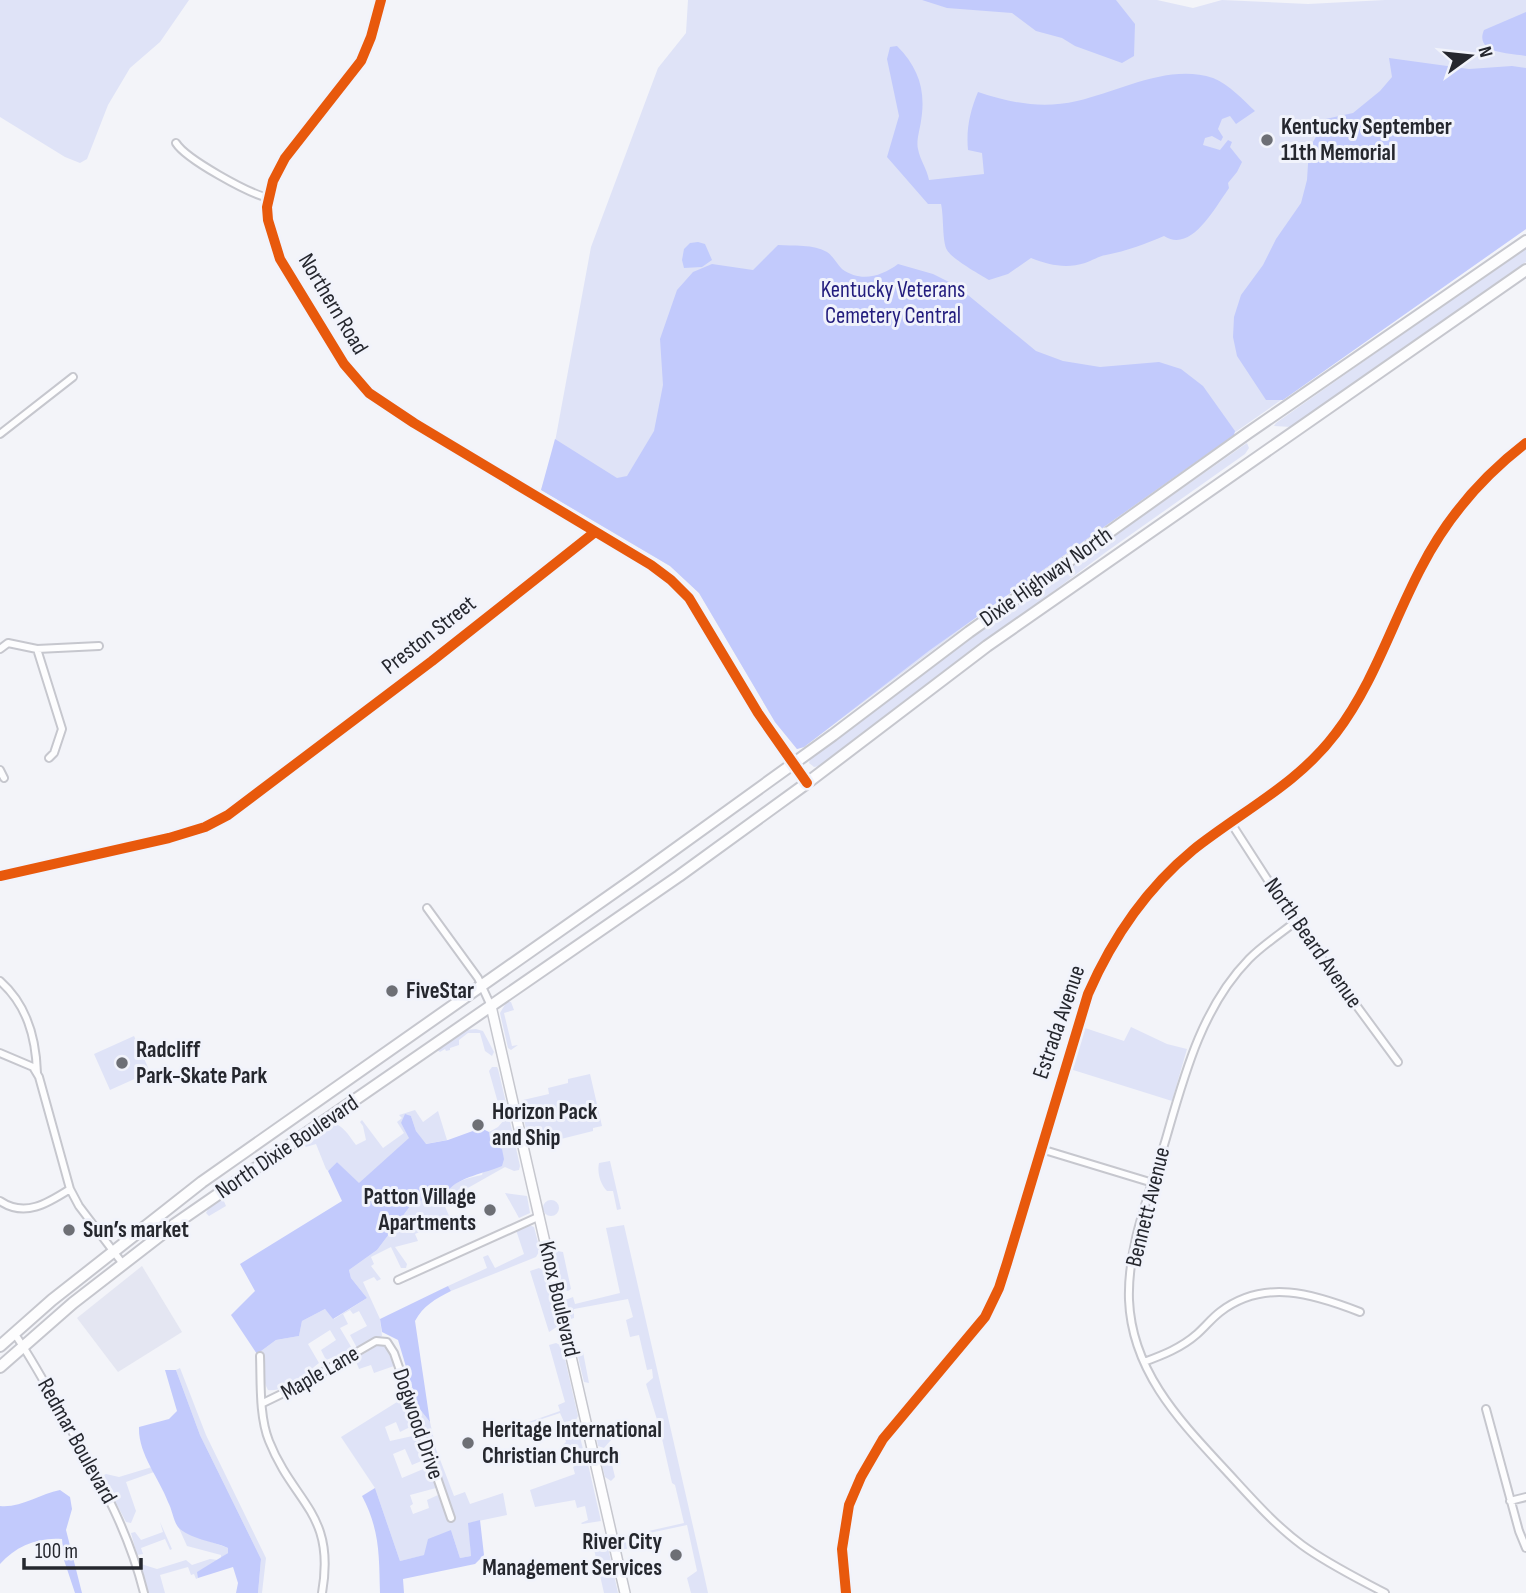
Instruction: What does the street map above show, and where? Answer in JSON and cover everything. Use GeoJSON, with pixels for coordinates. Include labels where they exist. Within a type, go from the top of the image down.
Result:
{"type":"FeatureCollection","features":[{"type":"Feature","properties":{"kind":"highway","name":"Dixie Highway North"},"geometry":{"type":"LineString","coordinates":[[574,922],[1014,600],[1248,433],[1526,241]]}},
{"type":"Feature","properties":{"kind":"highway","name":"Dixie Highway North"},"geometry":{"type":"LineString","coordinates":[[585,940],[807,783],[987,646],[1526,270]]}},
{"type":"Feature","properties":{"kind":"highway","name":"North Dixie Boulevard"},"geometry":{"type":"LineString","coordinates":[[0,1346],[113,1251],[213,1175],[574,922]]}},
{"type":"Feature","properties":{"kind":"highway","name":"North Dixie Boulevard"},"geometry":{"type":"LineString","coordinates":[[0,1367],[123,1264],[233,1182],[585,940]]}},
{"type":"Feature","properties":{"kind":"main road","name":"Knox Boulevard"},"geometry":{"type":"LineString","coordinates":[[491,1006],[625,1593]]}},
{"type":"Feature","properties":{"kind":"street","name":"Northern Road"},"geometry":{"type":"LineString","coordinates":[[381,0],[371,37],[360,61],[285,158],[273,181],[268,198],[268,220],[280,259],[344,364],[360,385],[402,416],[595,532]]}},
{"type":"Feature","properties":{"kind":"street"},"geometry":{"type":"LineString","coordinates":[[176,143],[186,155],[255,195],[268,198]]}},
{"type":"Feature","properties":{"kind":"street"},"geometry":{"type":"LineString","coordinates":[[0,434],[73,377]]}},
{"type":"Feature","properties":{"kind":"street","name":"Estrada Avenue"},"geometry":{"type":"LineString","coordinates":[[846,1593],[842,1549],[849,1505],[861,1477],[883,1439],[985,1317],[999,1288],[1088,994],[1107,954],[1138,908],[1164,877],[1193,850],[1289,782],[1336,733],[1364,688],[1432,547],[1475,490],[1526,443]]}},
{"type":"Feature","properties":{"kind":"street"},"geometry":{"type":"LineString","coordinates":[[595,532],[651,565],[689,598],[758,713],[807,783]]}},
{"type":"Feature","properties":{"kind":"street","name":"Preston Street"},"geometry":{"type":"LineString","coordinates":[[0,876],[169,838],[205,827],[228,815],[432,661],[595,532]]}},
{"type":"Feature","properties":{"kind":"street"},"geometry":{"type":"LineString","coordinates":[[0,649],[8,643],[37,649],[99,646]]}},
{"type":"Feature","properties":{"kind":"street"},"geometry":{"type":"LineString","coordinates":[[37,649],[62,729],[54,753],[49,758]]}},
{"type":"Feature","properties":{"kind":"street"},"geometry":{"type":"LineString","coordinates":[[0,770],[4,778]]}},
{"type":"Feature","properties":{"kind":"street","name":"North Beard Avenue"},"geometry":{"type":"LineString","coordinates":[[1231,822],[1295,922],[1398,1062]]}},
{"type":"Feature","properties":{"kind":"street"},"geometry":{"type":"LineString","coordinates":[[426,908],[483,987],[491,1006]]}},
{"type":"Feature","properties":{"kind":"street","name":"Bennett Avenue"},"geometry":{"type":"LineString","coordinates":[[1295,922],[1259,949],[1241,968],[1209,1016],[1179,1093],[1133,1254],[1129,1285],[1131,1318],[1144,1362],[1177,1418],[1269,1518],[1319,1557],[1385,1593]]}},
{"type":"Feature","properties":{"kind":"street"},"geometry":{"type":"LineString","coordinates":[[0,981],[19,1002],[30,1023],[37,1074],[70,1189],[79,1206],[123,1264]]}},
{"type":"Feature","properties":{"kind":"street"},"geometry":{"type":"LineString","coordinates":[[0,1053],[33,1067],[37,1074]]}},
{"type":"Feature","properties":{"kind":"street"},"geometry":{"type":"LineString","coordinates":[[1041,1149],[1153,1183]]}},
{"type":"Feature","properties":{"kind":"street"},"geometry":{"type":"LineString","coordinates":[[0,1201],[18,1208],[35,1208],[70,1189]]}},
{"type":"Feature","properties":{"kind":"street"},"geometry":{"type":"LineString","coordinates":[[398,1280],[540,1216]]}},
{"type":"Feature","properties":{"kind":"street"},"geometry":{"type":"LineString","coordinates":[[1144,1362],[1182,1346],[1222,1310],[1260,1294],[1282,1291],[1303,1293],[1360,1312]]}},
{"type":"Feature","properties":{"kind":"street","name":"Redmar Boulevard"},"geometry":{"type":"LineString","coordinates":[[14,1333],[45,1381],[115,1508],[144,1593]]}},
{"type":"Feature","properties":{"kind":"street","name":"Maple Lane"},"geometry":{"type":"LineString","coordinates":[[263,1403],[302,1384],[376,1341]]}},
{"type":"Feature","properties":{"kind":"street","name":"Dogwood Drive"},"geometry":{"type":"LineString","coordinates":[[376,1341],[387,1342],[394,1353],[450,1518]]}},
{"type":"Feature","properties":{"kind":"street"},"geometry":{"type":"LineString","coordinates":[[260,1356],[265,1427],[270,1444],[306,1502],[323,1537],[326,1556],[322,1593]]}},
{"type":"Feature","properties":{"kind":"street"},"geometry":{"type":"LineString","coordinates":[[1486,1409],[1510,1501],[1526,1548]]}},
{"type":"Feature","properties":{"kind":"street"},"geometry":{"type":"LineString","coordinates":[[1510,1501],[1526,1497]]}},
{"type":"Feature","properties":{"kind":"shaded area"},"geometry":{"type":"Polygon","coordinates":[[[690,243],[705,244],[712,260],[702,267],[684,268],[684,249],[690,243]]]}},
{"type":"Feature","properties":{"kind":"shaded area"},"geometry":{"type":"Polygon","coordinates":[[[142,1266],[182,1332],[118,1372],[77,1318],[142,1266]]]}},
{"type":"Feature","properties":{"kind":"green space"},"geometry":{"type":"Polygon","coordinates":[[[0,0],[189,0],[160,42],[130,68],[108,105],[87,159],[80,163],[65,157],[0,117],[0,0]]]}},
{"type":"Feature","properties":{"kind":"green space","name":"Kentucky Veterans Cemetery Central"},"geometry":{"type":"Polygon","coordinates":[[[688,0],[1157,0],[1193,8],[1222,0],[1308,4],[1385,0],[1526,0],[1526,229],[1234,433],[989,608],[804,747],[797,749],[775,722],[699,593],[670,566],[541,490],[552,458],[591,247],[658,68],[686,33],[688,0]]]}},
{"type":"Feature","properties":{"kind":"green space"},"geometry":{"type":"Polygon","coordinates":[[[922,0],[1116,0],[1135,24],[1134,56],[1122,63],[1075,46],[1062,38],[1036,31],[1012,13],[947,8],[922,0]]]}},
{"type":"Feature","properties":{"kind":"green space"},"geometry":{"type":"Polygon","coordinates":[[[1526,12],[1526,56],[1495,51],[1484,44],[1484,30],[1526,12]]]}},
{"type":"Feature","properties":{"kind":"green space"},"geometry":{"type":"Polygon","coordinates":[[[897,46],[911,63],[919,80],[922,110],[918,146],[929,180],[984,174],[982,153],[968,150],[969,120],[978,92],[1015,102],[1051,105],[1077,101],[1145,80],[1179,74],[1213,78],[1225,84],[1255,111],[1236,124],[1230,116],[1222,119],[1218,129],[1223,137],[1221,141],[1212,136],[1205,138],[1203,145],[1220,150],[1228,140],[1232,142],[1230,147],[1242,162],[1228,183],[1229,188],[1192,235],[1174,240],[1164,236],[1071,266],[1031,258],[1008,274],[989,280],[950,254],[944,241],[941,204],[928,204],[887,157],[899,116],[887,59],[890,47],[897,46]]]}},
{"type":"Feature","properties":{"kind":"green space"},"geometry":{"type":"Polygon","coordinates":[[[1389,58],[1469,69],[1512,66],[1526,68],[1526,229],[1283,400],[1266,400],[1237,356],[1233,337],[1234,317],[1241,295],[1301,203],[1307,180],[1309,149],[1322,126],[1321,120],[1353,113],[1380,91],[1392,77],[1389,58]]]}},
{"type":"Feature","properties":{"kind":"green space"},"geometry":{"type":"Polygon","coordinates":[[[778,245],[822,249],[842,269],[857,276],[878,275],[898,264],[933,274],[957,286],[1036,351],[1063,361],[1100,367],[1159,362],[1181,369],[1203,386],[1235,431],[1234,435],[930,650],[804,747],[797,749],[775,722],[699,593],[670,566],[541,490],[555,439],[617,478],[627,476],[654,431],[663,385],[660,339],[677,290],[693,272],[712,264],[753,270],[778,245]]]}},
{"type":"Feature","properties":{"kind":"green space"},"geometry":{"type":"Polygon","coordinates":[[[1526,247],[1526,262],[1291,427],[1274,426],[1276,423],[1526,247]]]}},
{"type":"Feature","properties":{"kind":"green space"},"geometry":{"type":"Polygon","coordinates":[[[1247,443],[1249,448],[1245,454],[1106,552],[820,766],[814,767],[809,763],[810,759],[994,620],[1247,443]]]}},
{"type":"Feature","properties":{"kind":"green space"},"geometry":{"type":"Polygon","coordinates":[[[507,1001],[511,1002],[514,1010],[504,1013],[512,1046],[518,1045],[511,1050],[508,1048],[500,1013],[507,1001]]]}},
{"type":"Feature","properties":{"kind":"green space"},"geometry":{"type":"Polygon","coordinates":[[[1082,1027],[1124,1041],[1131,1027],[1167,1044],[1187,1049],[1172,1101],[1070,1069],[1082,1027]]]}},
{"type":"Feature","properties":{"kind":"green space"},"geometry":{"type":"Polygon","coordinates":[[[466,1030],[483,1031],[494,1052],[492,1056],[485,1051],[480,1033],[468,1033],[459,1040],[459,1045],[450,1050],[437,1050],[466,1030]]]}},
{"type":"Feature","properties":{"kind":"green space","name":"Radcliff Park-Skate Park"},"geometry":{"type":"Polygon","coordinates":[[[134,1036],[150,1072],[110,1090],[94,1054],[134,1036]]]}},
{"type":"Feature","properties":{"kind":"green space"},"geometry":{"type":"Polygon","coordinates":[[[492,1067],[498,1069],[507,1107],[503,1113],[489,1071],[492,1067]]]}},
{"type":"Feature","properties":{"kind":"green space"},"geometry":{"type":"Polygon","coordinates":[[[590,1074],[602,1126],[593,1128],[593,1131],[530,1145],[520,1103],[549,1094],[548,1088],[568,1083],[568,1079],[590,1074]]]}},
{"type":"Feature","properties":{"kind":"green space"},"geometry":{"type":"Polygon","coordinates":[[[415,1110],[423,1122],[438,1111],[447,1140],[425,1144],[416,1131],[411,1116],[401,1123],[410,1138],[359,1184],[337,1162],[328,1171],[316,1144],[306,1147],[302,1143],[330,1122],[342,1128],[356,1145],[366,1140],[360,1122],[362,1120],[383,1148],[404,1133],[397,1122],[402,1118],[399,1115],[415,1110]]]}},
{"type":"Feature","properties":{"kind":"green space"},"geometry":{"type":"Polygon","coordinates":[[[405,1114],[411,1116],[416,1131],[426,1144],[448,1140],[481,1128],[489,1132],[491,1144],[502,1149],[502,1166],[465,1179],[448,1191],[433,1191],[429,1197],[411,1205],[377,1250],[349,1270],[351,1278],[367,1298],[333,1319],[325,1309],[302,1321],[299,1336],[276,1340],[257,1354],[231,1315],[255,1291],[240,1264],[342,1201],[328,1171],[337,1162],[359,1183],[409,1138],[401,1123],[405,1114]]]}},
{"type":"Feature","properties":{"kind":"green space"},"geometry":{"type":"Polygon","coordinates":[[[504,1120],[510,1121],[519,1170],[505,1167],[443,1202],[450,1218],[415,1234],[418,1241],[395,1247],[407,1264],[406,1268],[401,1268],[391,1247],[371,1257],[374,1264],[371,1266],[381,1279],[377,1281],[374,1277],[363,1282],[380,1319],[382,1336],[357,1348],[350,1335],[367,1326],[359,1311],[353,1314],[350,1310],[343,1314],[348,1324],[340,1328],[353,1350],[326,1360],[321,1350],[336,1340],[330,1330],[308,1344],[319,1363],[288,1385],[268,1390],[257,1354],[276,1340],[299,1336],[302,1321],[325,1309],[334,1319],[367,1298],[351,1278],[349,1270],[377,1250],[411,1205],[429,1197],[433,1191],[448,1191],[459,1182],[482,1175],[491,1144],[489,1132],[504,1120]]]}},
{"type":"Feature","properties":{"kind":"green space"},"geometry":{"type":"Polygon","coordinates":[[[610,1161],[621,1209],[617,1210],[613,1191],[607,1191],[599,1174],[599,1163],[610,1161]]]}},
{"type":"Feature","properties":{"kind":"green space"},"geometry":{"type":"Polygon","coordinates":[[[505,1193],[527,1196],[530,1213],[519,1218],[505,1193]]]}},
{"type":"Feature","properties":{"kind":"green space"},"geometry":{"type":"Polygon","coordinates":[[[223,1199],[226,1206],[209,1216],[206,1213],[209,1207],[223,1199]]]}},
{"type":"Feature","properties":{"kind":"green space"},"geometry":{"type":"Polygon","coordinates":[[[551,1200],[559,1208],[551,1216],[543,1208],[551,1200]]]}},
{"type":"Feature","properties":{"kind":"green space"},"geometry":{"type":"Polygon","coordinates":[[[529,1225],[534,1227],[540,1250],[536,1257],[451,1291],[448,1286],[487,1268],[483,1257],[488,1255],[495,1268],[524,1254],[516,1230],[529,1225]]]}},
{"type":"Feature","properties":{"kind":"green space"},"geometry":{"type":"Polygon","coordinates":[[[624,1225],[708,1593],[691,1593],[687,1578],[697,1571],[687,1525],[626,1538],[627,1549],[622,1549],[622,1537],[684,1523],[660,1430],[653,1429],[611,1440],[604,1448],[598,1446],[597,1440],[659,1426],[646,1384],[653,1378],[652,1369],[647,1370],[639,1335],[630,1337],[626,1320],[633,1317],[628,1299],[574,1309],[574,1318],[571,1319],[565,1300],[573,1297],[575,1304],[620,1293],[606,1228],[624,1225]]]}},
{"type":"Feature","properties":{"kind":"green space"},"geometry":{"type":"Polygon","coordinates":[[[557,1251],[563,1252],[571,1289],[568,1291],[562,1289],[554,1254],[557,1251]]]}},
{"type":"Feature","properties":{"kind":"green space"},"geometry":{"type":"Polygon","coordinates":[[[539,1268],[544,1271],[558,1326],[549,1332],[530,1271],[539,1268]]]}},
{"type":"Feature","properties":{"kind":"green space"},"geometry":{"type":"Polygon","coordinates":[[[448,1286],[451,1291],[430,1303],[415,1321],[430,1422],[418,1407],[398,1340],[382,1332],[380,1319],[448,1286]]]}},
{"type":"Feature","properties":{"kind":"green space"},"geometry":{"type":"Polygon","coordinates":[[[556,1343],[562,1346],[578,1416],[576,1420],[564,1422],[560,1413],[506,1431],[508,1437],[500,1439],[497,1433],[560,1411],[558,1405],[565,1402],[549,1345],[556,1343]]]}},
{"type":"Feature","properties":{"kind":"green space"},"geometry":{"type":"Polygon","coordinates":[[[380,1344],[388,1350],[394,1366],[374,1373],[371,1365],[359,1369],[355,1359],[380,1344]]]}},
{"type":"Feature","properties":{"kind":"green space"},"geometry":{"type":"Polygon","coordinates":[[[581,1350],[589,1383],[584,1382],[577,1353],[581,1350]]]}},
{"type":"Feature","properties":{"kind":"green space"},"geometry":{"type":"Polygon","coordinates":[[[180,1368],[206,1435],[266,1558],[262,1593],[258,1593],[261,1559],[200,1435],[176,1370],[180,1368]]]}},
{"type":"Feature","properties":{"kind":"green space"},"geometry":{"type":"Polygon","coordinates":[[[165,1370],[176,1370],[200,1435],[261,1559],[258,1593],[236,1593],[238,1583],[233,1567],[198,1578],[197,1572],[228,1553],[228,1548],[195,1537],[178,1527],[145,1456],[139,1427],[169,1419],[177,1411],[165,1370]]]}},
{"type":"Feature","properties":{"kind":"green space"},"geometry":{"type":"Polygon","coordinates":[[[405,1397],[414,1425],[400,1432],[396,1422],[385,1427],[390,1441],[417,1435],[426,1459],[412,1465],[405,1449],[393,1454],[402,1478],[428,1467],[436,1488],[410,1495],[413,1514],[429,1508],[427,1500],[438,1495],[448,1522],[455,1521],[418,1407],[430,1422],[436,1449],[454,1496],[465,1492],[470,1504],[503,1493],[507,1515],[469,1523],[471,1556],[460,1558],[451,1530],[425,1555],[400,1561],[375,1488],[341,1437],[405,1397]]]}},
{"type":"Feature","properties":{"kind":"green space"},"geometry":{"type":"Polygon","coordinates":[[[579,1433],[583,1449],[563,1457],[566,1451],[561,1447],[566,1442],[564,1435],[579,1433]]]}},
{"type":"Feature","properties":{"kind":"green space"},"geometry":{"type":"Polygon","coordinates":[[[607,1457],[611,1460],[615,1477],[611,1481],[605,1477],[601,1461],[607,1457]]]}},
{"type":"Feature","properties":{"kind":"green space"},"geometry":{"type":"Polygon","coordinates":[[[582,1462],[588,1464],[601,1521],[582,1524],[588,1520],[585,1506],[577,1508],[575,1500],[535,1507],[530,1490],[575,1474],[573,1467],[582,1462]]]}},
{"type":"Feature","properties":{"kind":"green space"},"geometry":{"type":"Polygon","coordinates":[[[152,1467],[154,1472],[126,1482],[136,1511],[131,1523],[126,1522],[102,1476],[106,1474],[119,1477],[152,1467]]]}},
{"type":"Feature","properties":{"kind":"green space"},"geometry":{"type":"Polygon","coordinates":[[[375,1488],[400,1561],[424,1555],[428,1539],[451,1530],[460,1558],[471,1556],[468,1523],[480,1520],[484,1555],[475,1564],[403,1579],[404,1593],[380,1593],[379,1555],[375,1532],[362,1496],[375,1488]]]}},
{"type":"Feature","properties":{"kind":"green space"},"geometry":{"type":"Polygon","coordinates":[[[60,1490],[70,1497],[72,1509],[66,1530],[82,1593],[75,1593],[64,1560],[62,1539],[28,1544],[13,1552],[0,1564],[0,1506],[23,1503],[60,1490]]]}},
{"type":"Feature","properties":{"kind":"green space"},"geometry":{"type":"Polygon","coordinates":[[[160,1522],[172,1549],[170,1550],[165,1539],[141,1548],[143,1554],[137,1555],[131,1533],[135,1532],[141,1540],[163,1532],[160,1522]]]}},
{"type":"Feature","properties":{"kind":"green space"},"geometry":{"type":"Polygon","coordinates":[[[178,1526],[189,1534],[228,1548],[228,1553],[221,1558],[221,1555],[187,1546],[178,1526]]]}},
{"type":"Feature","properties":{"kind":"green space"},"geometry":{"type":"Polygon","coordinates":[[[605,1540],[618,1593],[604,1593],[593,1545],[586,1545],[605,1540]]]}},
{"type":"Feature","properties":{"kind":"green space"},"geometry":{"type":"Polygon","coordinates":[[[210,1559],[218,1560],[198,1572],[198,1578],[196,1579],[194,1574],[191,1575],[188,1567],[160,1575],[165,1593],[148,1593],[141,1564],[157,1569],[186,1560],[192,1565],[210,1559]]]}},
{"type":"Feature","properties":{"kind":"cycle path"},"geometry":{"type":"LineString","coordinates":[[381,0],[361,61],[285,158],[273,181],[267,207],[268,220],[280,259],[344,364],[369,393],[414,423],[651,565],[671,580],[689,598],[758,713],[807,783]]}},
{"type":"Feature","properties":{"kind":"cycle path"},"geometry":{"type":"LineString","coordinates":[[846,1593],[842,1549],[849,1505],[861,1477],[883,1439],[985,1317],[999,1288],[1088,994],[1108,954],[1132,916],[1176,865],[1287,782],[1305,767],[1336,733],[1361,694],[1411,589],[1442,532],[1480,484],[1526,443]]}},
{"type":"Feature","properties":{"kind":"cycle path"},"geometry":{"type":"LineString","coordinates":[[0,876],[169,838],[205,827],[228,815],[432,661],[595,532]]}},
{"type":"Feature","properties":{"kind":"place","name":"Kentucky September 11th Memorial"},"geometry":{"type":"Point","coordinates":[1267,140]}},
{"type":"Feature","properties":{"kind":"place","name":"FiveStar"},"geometry":{"type":"Point","coordinates":[392,991]}},
{"type":"Feature","properties":{"kind":"place","name":"Radcliff Park-Skate Park"},"geometry":{"type":"Point","coordinates":[122,1063]}},
{"type":"Feature","properties":{"kind":"place","name":"Horizon Pack and Ship"},"geometry":{"type":"Point","coordinates":[478,1125]}},
{"type":"Feature","properties":{"kind":"place","name":"Patton Village Apartments"},"geometry":{"type":"Point","coordinates":[490,1210]}},
{"type":"Feature","properties":{"kind":"place","name":"Sun’s market"},"geometry":{"type":"Point","coordinates":[69,1230]}},
{"type":"Feature","properties":{"kind":"place","name":"Heritage International Christian Church"},"geometry":{"type":"Point","coordinates":[468,1443]}},
{"type":"Feature","properties":{"kind":"place","name":"River City Management Services"},"geometry":{"type":"Point","coordinates":[676,1555]}}]}
